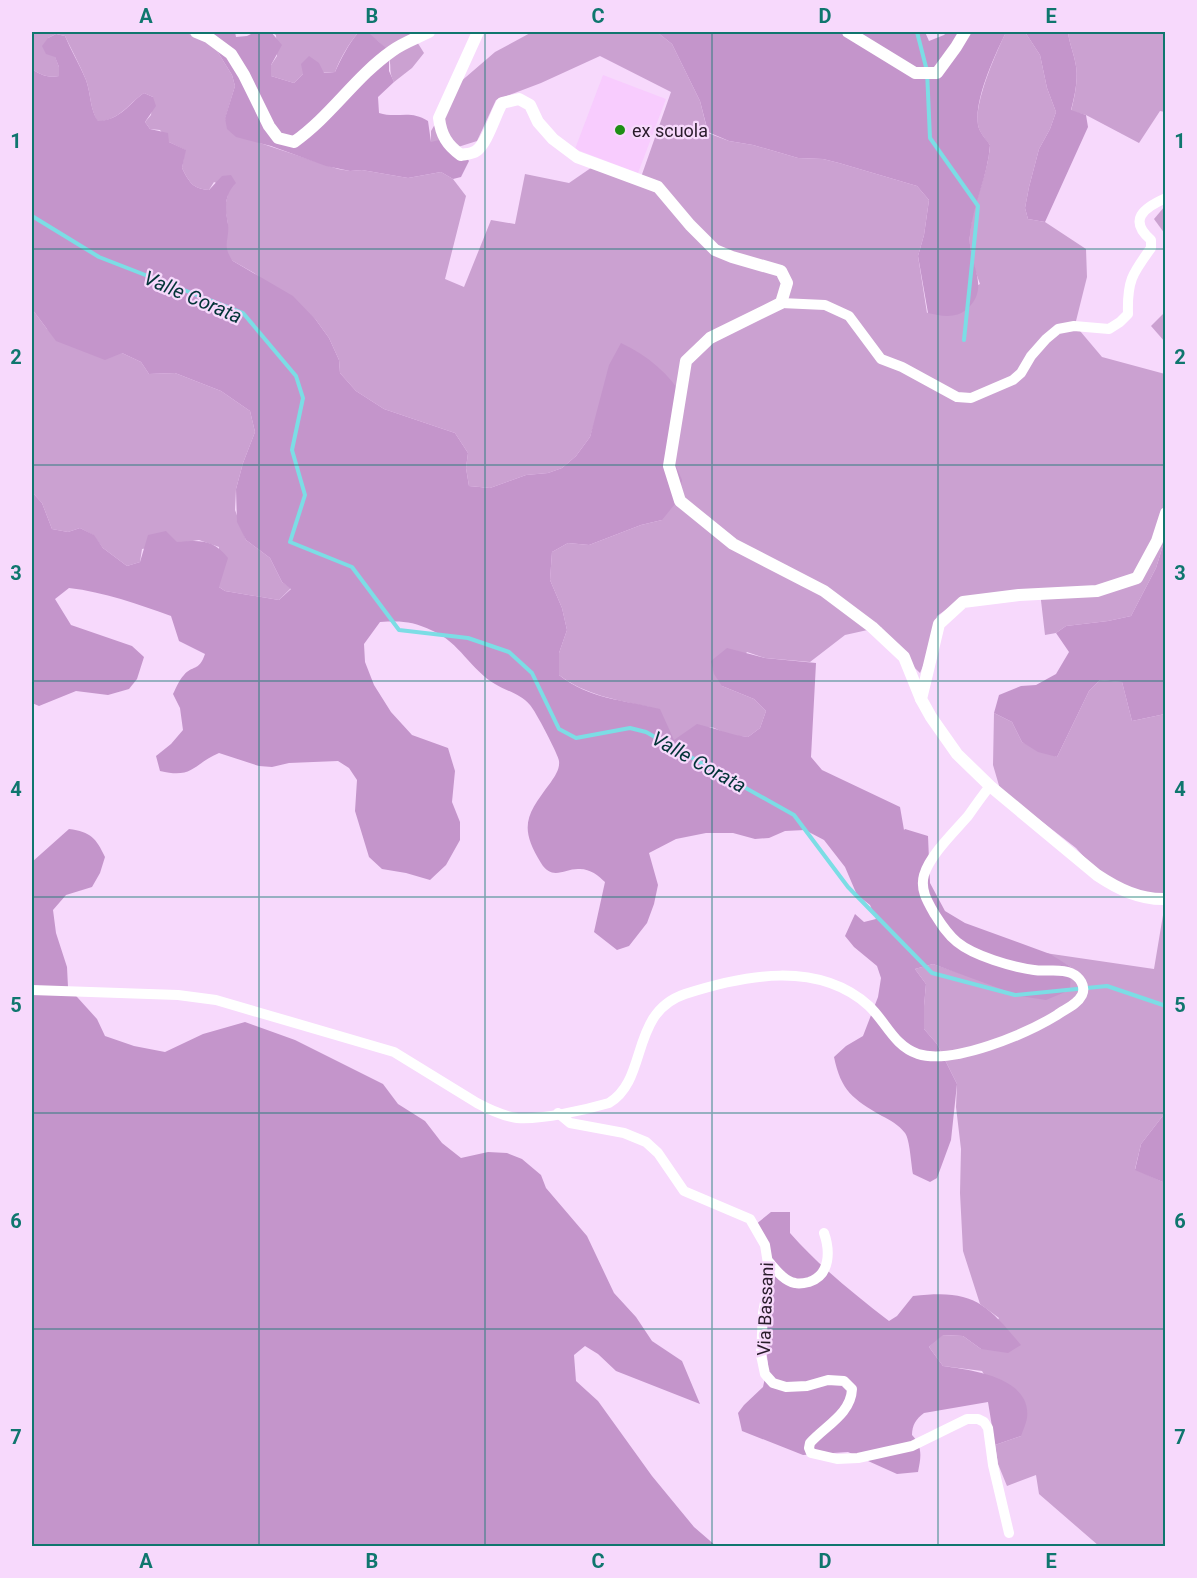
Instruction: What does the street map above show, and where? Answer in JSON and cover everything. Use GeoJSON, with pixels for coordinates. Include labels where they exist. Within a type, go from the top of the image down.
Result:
{"type":"FeatureCollection","features":[{"type":"Feature","properties":{"kind":"street"},"geometry":{"type":"LineString","coordinates":[[196,32],[208,37],[231,54],[269,126],[278,138],[294,142],[325,118],[362,77],[393,51],[429,32]]}},
{"type":"Feature","properties":{"kind":"street"},"geometry":{"type":"LineString","coordinates":[[478,32],[439,118],[441,134],[450,148],[461,155],[476,151],[487,136],[502,103],[519,99],[530,105],[538,122],[553,139],[577,157],[657,187],[715,250],[781,271],[787,283],[781,303]]}},
{"type":"Feature","properties":{"kind":"street"},"geometry":{"type":"LineString","coordinates":[[848,32],[915,73],[935,73],[965,32]]}},
{"type":"Feature","properties":{"kind":"street"},"geometry":{"type":"LineString","coordinates":[[1166,198],[1153,203],[1139,218],[1138,224],[1141,231],[1151,240],[1151,248],[1132,273],[1127,293],[1128,314],[1109,329],[1074,326],[1058,329],[1046,339],[1031,356],[1021,373],[1013,380],[971,398],[957,397],[902,367],[881,359],[849,316],[825,304],[781,303],[710,338],[686,361],[669,466],[680,501],[733,544],[824,591],[872,627],[904,657],[931,717],[957,754],[990,786],[1110,884],[1136,896],[1166,900]]}},
{"type":"Feature","properties":{"kind":"street"},"geometry":{"type":"LineString","coordinates":[[921,699],[939,624],[963,602],[1019,595],[1097,591],[1137,578],[1157,541],[1166,513]]}},
{"type":"Feature","properties":{"kind":"street"},"geometry":{"type":"LineString","coordinates":[[32,990],[178,995],[216,1000],[394,1052],[477,1103],[504,1115],[531,1118],[601,1105],[618,1097],[627,1086],[646,1033],[666,1003],[683,995],[717,985],[765,975],[798,976],[837,986],[867,1004],[894,1038],[907,1049],[923,1055],[948,1054],[986,1047],[1021,1035],[1078,1001],[1083,991],[1082,982],[1072,973],[1031,970],[967,949],[944,928],[926,899],[922,886],[927,867],[990,786]]}},
{"type":"Feature","properties":{"kind":"street","name":"Via Bassani"},"geometry":{"type":"LineString","coordinates":[[558,1113],[570,1123],[624,1133],[646,1142],[658,1153],[684,1191],[750,1220],[765,1245],[769,1262],[770,1276],[763,1313],[761,1355],[765,1374],[773,1383],[786,1387],[807,1386],[828,1380],[844,1381],[852,1389],[852,1401],[830,1427],[810,1443],[811,1452],[837,1459],[858,1458],[912,1446],[967,1419],[978,1419],[988,1428],[993,1465],[1009,1533]]}},
{"type":"Feature","properties":{"kind":"street"},"geometry":{"type":"LineString","coordinates":[[769,1262],[787,1280],[797,1284],[813,1281],[822,1273],[829,1260],[824,1233]]}},
{"type":"Feature","properties":{"kind":"shaded area"},"geometry":{"type":"Polygon","coordinates":[[[32,32],[182,32],[205,39],[214,46],[232,75],[235,86],[225,119],[260,143],[338,169],[362,170],[408,178],[441,172],[453,179],[466,196],[445,279],[464,287],[491,220],[515,224],[525,174],[569,183],[601,161],[640,180],[671,92],[600,56],[541,83],[496,100],[477,141],[458,147],[431,142],[431,131],[459,83],[495,52],[532,32],[657,32],[672,44],[700,101],[708,133],[729,141],[753,145],[798,158],[823,159],[839,163],[917,186],[929,200],[924,235],[918,256],[927,313],[980,284],[970,250],[970,238],[990,145],[979,128],[979,104],[1006,32],[1025,32],[1040,55],[1047,88],[1056,112],[1039,149],[1029,187],[1025,208],[1028,219],[1045,222],[1086,249],[1087,277],[1075,325],[1102,357],[1165,374],[1165,539],[1156,568],[1131,616],[1066,626],[1056,633],[1045,635],[1040,592],[964,597],[937,616],[932,645],[920,673],[892,646],[881,627],[845,635],[810,662],[765,658],[747,652],[722,686],[754,699],[766,711],[760,728],[748,737],[729,735],[712,727],[684,734],[674,741],[649,707],[590,692],[559,675],[559,653],[567,630],[562,608],[550,580],[552,552],[568,543],[589,545],[641,525],[662,520],[600,405],[590,437],[576,456],[562,468],[548,473],[526,475],[490,488],[469,486],[466,468],[468,453],[455,433],[384,409],[356,391],[340,373],[339,360],[329,338],[316,320],[254,273],[233,261],[227,254],[225,244],[228,225],[225,207],[229,189],[214,182],[209,190],[204,189],[189,181],[182,168],[185,150],[169,142],[160,130],[150,129],[145,122],[151,115],[153,97],[144,93],[113,118],[98,122],[93,112],[86,80],[65,36],[56,34],[48,38],[59,67],[59,76],[48,76],[32,69],[32,32]]]}},
{"type":"Feature","properties":{"kind":"shaded area"},"geometry":{"type":"Polygon","coordinates":[[[182,32],[235,32],[236,37],[247,36],[255,32],[271,32],[282,45],[271,65],[271,76],[294,83],[303,74],[301,64],[309,56],[319,63],[324,73],[335,72],[348,46],[358,33],[370,34],[387,49],[389,71],[394,82],[378,97],[379,113],[421,117],[428,121],[431,142],[447,138],[461,150],[469,161],[461,177],[453,179],[441,172],[408,178],[326,166],[271,146],[236,137],[227,129],[225,118],[235,86],[232,75],[214,46],[205,39],[182,32]]]}},
{"type":"Feature","properties":{"kind":"shaded area"},"geometry":{"type":"Polygon","coordinates":[[[271,32],[417,32],[414,37],[424,53],[412,68],[394,82],[389,59],[381,44],[373,38],[358,33],[345,51],[335,72],[303,74],[294,83],[271,76],[271,65],[277,56],[276,35],[271,32]]]}},
{"type":"Feature","properties":{"kind":"shaded area"},"geometry":{"type":"Polygon","coordinates":[[[657,32],[925,32],[929,41],[947,32],[1006,32],[986,77],[979,103],[979,128],[990,145],[970,235],[978,283],[978,292],[974,301],[958,314],[943,316],[928,313],[918,256],[924,235],[929,200],[917,186],[823,159],[798,158],[753,145],[729,141],[708,132],[700,101],[672,44],[657,32]]]}},
{"type":"Feature","properties":{"kind":"shaded area"},"geometry":{"type":"Polygon","coordinates":[[[1025,32],[1068,32],[1077,73],[1071,110],[1086,115],[1088,127],[1045,222],[1028,219],[1025,208],[1039,149],[1056,112],[1047,88],[1040,55],[1025,32]]]}},
{"type":"Feature","properties":{"kind":"shaded area"},"geometry":{"type":"Polygon","coordinates":[[[1068,32],[1165,32],[1165,112],[1160,111],[1139,143],[1086,115],[1071,111],[1077,73],[1068,32]]]}},
{"type":"Feature","properties":{"kind":"shaded area"},"geometry":{"type":"Polygon","coordinates":[[[56,34],[65,36],[81,69],[88,85],[93,112],[98,121],[118,115],[144,93],[153,97],[156,106],[145,122],[150,129],[168,133],[169,142],[186,150],[182,168],[192,184],[209,190],[222,176],[231,175],[236,183],[229,192],[226,213],[227,251],[233,261],[293,296],[316,320],[329,338],[339,360],[340,373],[356,391],[384,409],[455,433],[468,453],[466,468],[469,486],[490,488],[526,475],[548,473],[562,468],[576,456],[590,437],[609,365],[621,343],[649,360],[672,381],[684,399],[673,459],[682,480],[679,499],[662,520],[641,525],[589,545],[568,543],[552,552],[550,580],[562,608],[567,630],[559,653],[559,675],[570,683],[595,694],[660,709],[674,740],[697,724],[748,737],[760,728],[766,711],[754,699],[722,686],[714,674],[711,661],[727,648],[765,658],[816,663],[811,757],[822,770],[900,807],[904,830],[928,836],[930,883],[945,911],[965,923],[1050,954],[1071,967],[1070,990],[1046,1000],[1020,996],[933,964],[915,969],[926,984],[924,1029],[937,1044],[957,1084],[951,1140],[937,1178],[930,1182],[913,1174],[905,1133],[894,1123],[856,1099],[840,1078],[834,1057],[846,1046],[863,1036],[878,997],[881,978],[877,966],[854,947],[845,936],[855,914],[864,922],[876,919],[870,905],[857,895],[845,867],[824,840],[805,830],[785,831],[769,838],[755,839],[733,833],[706,833],[676,839],[649,853],[658,885],[654,904],[647,923],[629,946],[617,950],[594,932],[605,882],[590,871],[582,869],[558,873],[549,872],[541,863],[529,839],[528,821],[531,812],[556,775],[559,764],[558,757],[537,715],[526,701],[487,678],[450,642],[433,631],[407,622],[380,622],[364,644],[365,662],[374,685],[391,712],[412,735],[448,748],[455,771],[452,802],[460,822],[460,840],[446,865],[430,880],[382,869],[369,857],[355,811],[357,780],[349,768],[338,761],[289,763],[272,767],[259,766],[219,753],[186,772],[160,771],[156,756],[183,730],[180,708],[173,694],[182,677],[198,666],[205,654],[179,641],[171,616],[108,595],[69,588],[55,599],[71,625],[132,646],[144,657],[137,679],[129,689],[108,695],[76,691],[39,706],[32,703],[32,492],[42,503],[52,529],[68,532],[80,528],[94,535],[103,548],[127,566],[140,562],[148,535],[166,531],[177,542],[193,541],[211,544],[228,558],[219,587],[225,591],[279,600],[291,589],[282,582],[270,558],[246,540],[237,522],[236,489],[255,432],[250,411],[221,391],[175,373],[149,374],[141,362],[122,353],[105,360],[56,341],[32,309],[32,69],[44,76],[59,76],[59,67],[55,57],[46,54],[42,46],[48,38],[56,34]]]}},
{"type":"Feature","properties":{"kind":"shaded area"},"geometry":{"type":"Polygon","coordinates":[[[603,75],[666,99],[638,173],[575,149],[603,75]]]}},
{"type":"Feature","properties":{"kind":"shaded area"},"geometry":{"type":"Polygon","coordinates":[[[1165,206],[1165,234],[1154,219],[1165,206]]]}},
{"type":"Feature","properties":{"kind":"shaded area"},"geometry":{"type":"Polygon","coordinates":[[[32,309],[47,329],[122,353],[141,362],[149,374],[175,373],[221,391],[250,411],[255,432],[236,489],[235,510],[246,540],[270,558],[282,582],[291,588],[279,600],[225,591],[219,587],[219,547],[199,540],[142,549],[140,562],[127,566],[103,548],[93,535],[80,528],[68,532],[52,529],[42,503],[32,492],[32,309]]]}},
{"type":"Feature","properties":{"kind":"shaded area"},"geometry":{"type":"Polygon","coordinates":[[[1165,312],[1165,342],[1151,326],[1165,312]]]}},
{"type":"Feature","properties":{"kind":"shaded area"},"geometry":{"type":"Polygon","coordinates":[[[1165,539],[1165,714],[1132,721],[1122,682],[1100,680],[1089,691],[1057,757],[1038,752],[1022,742],[1012,722],[994,713],[999,695],[1021,686],[1036,685],[1056,674],[1069,652],[1056,633],[1066,626],[1131,616],[1156,568],[1165,539]]]}},
{"type":"Feature","properties":{"kind":"shaded area"},"geometry":{"type":"Polygon","coordinates":[[[1100,680],[1122,682],[1132,721],[1165,714],[1165,903],[1103,878],[1076,848],[1000,789],[993,765],[994,713],[1012,722],[1022,742],[1057,757],[1089,691],[1100,680]]]}},
{"type":"Feature","properties":{"kind":"shaded area"},"geometry":{"type":"Polygon","coordinates":[[[69,829],[92,837],[105,857],[92,887],[66,895],[53,910],[56,933],[67,967],[68,987],[97,1019],[105,1036],[134,1046],[165,1052],[203,1034],[245,1022],[295,1040],[383,1084],[398,1104],[425,1121],[442,1143],[461,1158],[488,1152],[507,1153],[522,1159],[541,1175],[546,1188],[587,1236],[614,1293],[636,1317],[652,1341],[682,1361],[700,1404],[616,1371],[598,1354],[585,1346],[574,1355],[576,1381],[598,1401],[652,1476],[694,1527],[716,1546],[32,1546],[32,862],[69,829]]]}},
{"type":"Feature","properties":{"kind":"shaded area"},"geometry":{"type":"Polygon","coordinates":[[[1165,903],[1165,1113],[1141,1144],[1135,1169],[1165,1183],[1165,1546],[1099,1546],[1039,1494],[1036,1475],[1007,1486],[998,1464],[995,1445],[1021,1436],[982,1371],[943,1366],[929,1347],[942,1335],[963,1336],[981,1349],[999,1318],[980,1304],[963,1251],[960,1193],[961,1149],[956,1107],[957,1084],[937,1044],[924,1029],[926,984],[915,969],[933,964],[986,982],[1071,967],[1045,953],[1154,969],[1165,903]]]}},
{"type":"Feature","properties":{"kind":"shaded area"},"geometry":{"type":"Polygon","coordinates":[[[1165,1113],[1165,1183],[1135,1170],[1141,1144],[1165,1113]]]}},
{"type":"Feature","properties":{"kind":"shaded area"},"geometry":{"type":"Polygon","coordinates":[[[771,1212],[790,1212],[790,1233],[825,1268],[889,1321],[897,1316],[913,1296],[933,1294],[963,1297],[986,1308],[1021,1345],[1008,1353],[981,1349],[963,1336],[943,1335],[929,1347],[943,1366],[983,1373],[1010,1385],[1020,1393],[1026,1404],[1027,1418],[1021,1436],[995,1445],[988,1402],[924,1413],[915,1422],[912,1431],[920,1452],[918,1472],[897,1474],[848,1452],[803,1455],[742,1431],[738,1413],[763,1387],[768,1364],[761,1310],[768,1271],[755,1225],[771,1212]]]}},
{"type":"Feature","properties":{"kind":"waterway"},"geometry":{"type":"LineString","coordinates":[[917,32],[927,71],[930,138],[978,206],[964,340]]}},
{"type":"Feature","properties":{"kind":"waterway","name":"Valle Corata"},"geometry":{"type":"LineString","coordinates":[[32,216],[99,257],[243,313],[296,376],[303,398],[292,450],[305,495],[290,542],[352,567],[399,630],[468,638],[509,652],[532,673],[559,729],[576,738],[630,728],[646,732],[794,815],[848,887],[932,973],[1015,995],[1107,986],[1166,1006]]}},
{"type":"Feature","properties":{"kind":"place","name":"ex scuola"},"geometry":{"type":"Point","coordinates":[620,130]}}]}
